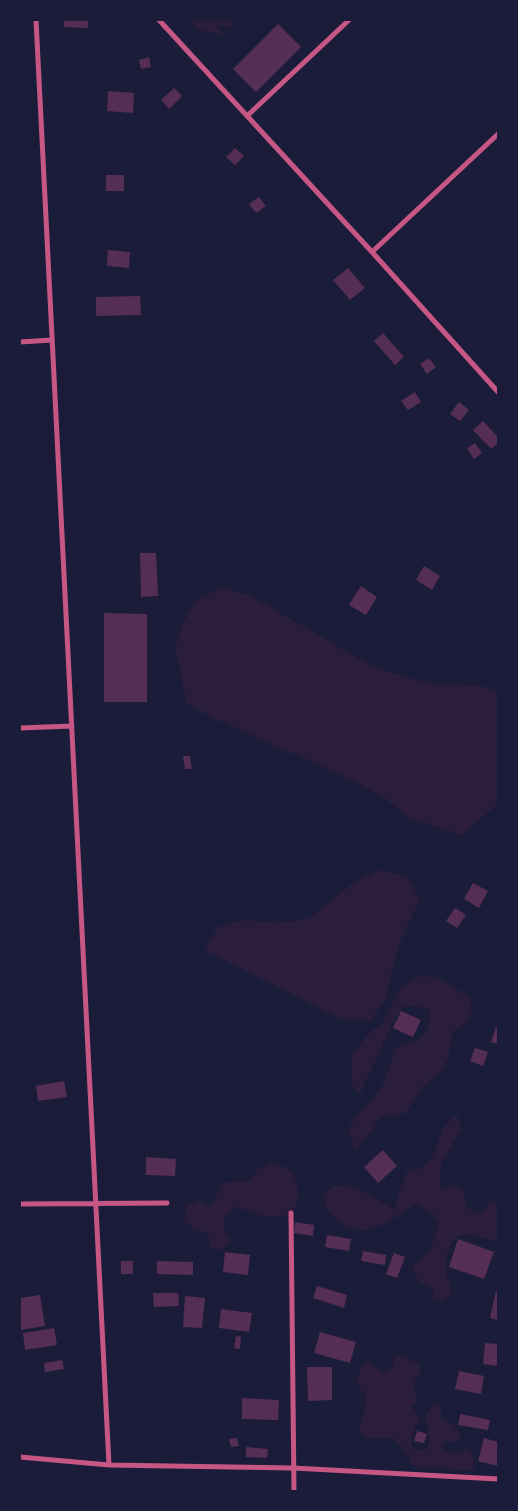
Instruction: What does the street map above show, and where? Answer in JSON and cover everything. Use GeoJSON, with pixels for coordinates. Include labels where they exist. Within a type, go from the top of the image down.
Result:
{"type":"FeatureCollection","features":[{"type":"Feature","properties":{"kind":"street"},"geometry":{"type":"LineString","coordinates":[[36,20],[108,1465]]}},
{"type":"Feature","properties":{"kind":"street"},"geometry":{"type":"LineString","coordinates":[[159,20],[498,392]]}},
{"type":"Feature","properties":{"kind":"street"},"geometry":{"type":"LineString","coordinates":[[247,116],[349,20]]}},
{"type":"Feature","properties":{"kind":"street"},"geometry":{"type":"LineString","coordinates":[[372,252],[498,134]]}},
{"type":"Feature","properties":{"kind":"street"},"geometry":{"type":"LineString","coordinates":[[20,342],[52,340]]}},
{"type":"Feature","properties":{"kind":"street"},"geometry":{"type":"LineString","coordinates":[[20,728],[72,726]]}},
{"type":"Feature","properties":{"kind":"street"},"geometry":{"type":"LineString","coordinates":[[20,1204],[167,1203]]}},
{"type":"Feature","properties":{"kind":"street"},"geometry":{"type":"LineString","coordinates":[[291,1213],[294,1491]]}},
{"type":"Feature","properties":{"kind":"street"},"geometry":{"type":"LineString","coordinates":[[20,1457],[108,1465],[293,1468],[498,1479]]}},
{"type":"Feature","properties":{"kind":"shaded area"},"geometry":{"type":"Polygon","coordinates":[[[187,20],[236,20],[230,27],[217,26],[224,35],[202,31],[187,20]]]}},
{"type":"Feature","properties":{"kind":"shaded area"},"geometry":{"type":"Polygon","coordinates":[[[222,587],[247,595],[270,607],[372,666],[426,683],[482,686],[498,693],[498,804],[462,835],[410,818],[387,800],[357,782],[213,718],[187,704],[175,648],[184,621],[198,598],[222,587]]]}},
{"type":"Feature","properties":{"kind":"shaded area"},"geometry":{"type":"Polygon","coordinates":[[[379,870],[406,876],[420,899],[397,949],[386,999],[370,1021],[342,1019],[205,950],[218,927],[245,920],[277,923],[308,919],[352,884],[379,870]]]}},
{"type":"Feature","properties":{"kind":"shaded area"},"geometry":{"type":"Polygon","coordinates":[[[422,975],[442,981],[471,999],[472,1012],[465,1023],[453,1031],[448,1058],[441,1071],[420,1089],[407,1112],[394,1117],[380,1116],[374,1127],[356,1149],[348,1130],[351,1124],[382,1086],[398,1046],[413,1043],[426,1032],[430,1010],[417,1006],[403,1007],[395,1018],[360,1094],[351,1083],[352,1055],[370,1032],[381,1025],[399,989],[422,975]]]}},
{"type":"Feature","properties":{"kind":"shaded area"},"geometry":{"type":"Polygon","coordinates":[[[457,1115],[462,1128],[441,1163],[440,1189],[457,1186],[463,1189],[467,1207],[481,1214],[490,1203],[498,1202],[498,1240],[466,1235],[458,1236],[451,1244],[447,1255],[447,1276],[452,1289],[445,1298],[433,1302],[433,1289],[420,1282],[412,1270],[429,1251],[434,1241],[439,1222],[430,1211],[416,1204],[390,1221],[363,1230],[353,1228],[335,1219],[323,1197],[332,1186],[350,1187],[378,1199],[393,1209],[407,1172],[420,1168],[428,1162],[433,1155],[442,1131],[457,1115]]]}},
{"type":"Feature","properties":{"kind":"shaded area"},"geometry":{"type":"Polygon","coordinates":[[[270,1162],[279,1164],[287,1169],[296,1181],[298,1196],[293,1213],[269,1217],[236,1207],[225,1215],[224,1229],[231,1240],[222,1250],[210,1249],[208,1234],[194,1229],[184,1220],[186,1207],[199,1200],[210,1207],[222,1183],[249,1181],[257,1170],[270,1162]]]}},
{"type":"Feature","properties":{"kind":"shaded area"},"geometry":{"type":"Polygon","coordinates":[[[403,1356],[418,1364],[421,1370],[414,1383],[417,1403],[411,1406],[419,1417],[411,1441],[414,1450],[421,1451],[427,1449],[429,1442],[426,1414],[434,1404],[441,1404],[441,1418],[453,1424],[461,1435],[458,1442],[445,1441],[442,1448],[451,1453],[467,1449],[472,1454],[475,1468],[469,1470],[417,1467],[411,1464],[406,1452],[392,1437],[370,1438],[366,1437],[359,1430],[367,1397],[356,1383],[361,1365],[367,1361],[384,1373],[390,1370],[396,1357],[403,1356]]]}},
{"type":"Feature","properties":{"kind":"building"},"geometry":{"type":"Polygon","coordinates":[[[64,20],[88,20],[88,28],[64,27],[64,20]]]}},
{"type":"Feature","properties":{"kind":"building"},"geometry":{"type":"Polygon","coordinates":[[[278,24],[301,47],[256,92],[233,69],[278,24]]]}},
{"type":"Feature","properties":{"kind":"building"},"geometry":{"type":"Polygon","coordinates":[[[149,57],[151,67],[141,69],[139,60],[149,57]]]}},
{"type":"Feature","properties":{"kind":"building"},"geometry":{"type":"Polygon","coordinates":[[[174,88],[182,96],[169,109],[161,100],[174,88]]]}},
{"type":"Feature","properties":{"kind":"building"},"geometry":{"type":"Polygon","coordinates":[[[108,91],[134,93],[133,113],[107,111],[108,91]]]}},
{"type":"Feature","properties":{"kind":"building"},"geometry":{"type":"Polygon","coordinates":[[[235,148],[244,156],[235,165],[226,157],[235,148]]]}},
{"type":"Feature","properties":{"kind":"building"},"geometry":{"type":"Polygon","coordinates":[[[106,175],[124,175],[124,191],[106,191],[106,175]]]}},
{"type":"Feature","properties":{"kind":"building"},"geometry":{"type":"Polygon","coordinates":[[[259,197],[266,206],[256,213],[249,204],[259,197]]]}},
{"type":"Feature","properties":{"kind":"building"},"geometry":{"type":"Polygon","coordinates":[[[108,250],[130,252],[129,268],[107,266],[108,250]]]}},
{"type":"Feature","properties":{"kind":"building"},"geometry":{"type":"Polygon","coordinates":[[[348,268],[365,288],[350,300],[333,280],[348,268]]]}},
{"type":"Feature","properties":{"kind":"building"},"geometry":{"type":"Polygon","coordinates":[[[140,296],[141,315],[96,316],[96,297],[140,296]]]}},
{"type":"Feature","properties":{"kind":"building"},"geometry":{"type":"Polygon","coordinates":[[[383,333],[404,357],[395,365],[374,341],[383,333]]]}},
{"type":"Feature","properties":{"kind":"building"},"geometry":{"type":"Polygon","coordinates":[[[429,358],[436,367],[427,374],[420,364],[429,358]]]}},
{"type":"Feature","properties":{"kind":"building"},"geometry":{"type":"Polygon","coordinates":[[[415,392],[421,402],[408,410],[401,401],[415,392]]]}},
{"type":"Feature","properties":{"kind":"building"},"geometry":{"type":"Polygon","coordinates":[[[459,402],[469,410],[460,421],[450,414],[459,402]]]}},
{"type":"Feature","properties":{"kind":"building"},"geometry":{"type":"Polygon","coordinates":[[[483,421],[498,437],[498,443],[491,449],[473,430],[483,421]]]}},
{"type":"Feature","properties":{"kind":"building"},"geometry":{"type":"Polygon","coordinates":[[[475,443],[482,453],[474,459],[467,448],[475,443]]]}},
{"type":"Feature","properties":{"kind":"building"},"geometry":{"type":"Polygon","coordinates":[[[140,553],[156,553],[158,596],[141,597],[140,553]]]}},
{"type":"Feature","properties":{"kind":"building"},"geometry":{"type":"Polygon","coordinates":[[[424,566],[440,576],[432,590],[416,580],[424,566]]]}},
{"type":"Feature","properties":{"kind":"building"},"geometry":{"type":"Polygon","coordinates":[[[361,586],[377,597],[366,615],[349,605],[361,586]]]}},
{"type":"Feature","properties":{"kind":"building"},"geometry":{"type":"Polygon","coordinates":[[[104,613],[147,614],[147,702],[104,702],[104,613]]]}},
{"type":"Feature","properties":{"kind":"building"},"geometry":{"type":"Polygon","coordinates":[[[183,756],[190,756],[192,769],[185,769],[183,756]]]}},
{"type":"Feature","properties":{"kind":"building"},"geometry":{"type":"Polygon","coordinates":[[[473,883],[488,891],[479,908],[464,899],[473,883]]]}},
{"type":"Feature","properties":{"kind":"building"},"geometry":{"type":"Polygon","coordinates":[[[455,908],[466,915],[457,928],[446,921],[455,908]]]}},
{"type":"Feature","properties":{"kind":"building"},"geometry":{"type":"Polygon","coordinates":[[[401,1011],[421,1020],[413,1037],[393,1028],[401,1011]]]}},
{"type":"Feature","properties":{"kind":"building"},"geometry":{"type":"Polygon","coordinates":[[[496,1027],[498,1028],[498,1044],[491,1042],[496,1027]]]}},
{"type":"Feature","properties":{"kind":"building"},"geometry":{"type":"Polygon","coordinates":[[[475,1048],[488,1052],[483,1066],[470,1061],[475,1048]]]}},
{"type":"Feature","properties":{"kind":"building"},"geometry":{"type":"Polygon","coordinates":[[[64,1081],[67,1097],[38,1101],[36,1086],[64,1081]]]}},
{"type":"Feature","properties":{"kind":"building"},"geometry":{"type":"Polygon","coordinates":[[[383,1150],[397,1166],[378,1183],[364,1167],[383,1150]]]}},
{"type":"Feature","properties":{"kind":"building"},"geometry":{"type":"Polygon","coordinates":[[[146,1157],[176,1159],[175,1176],[146,1175],[146,1157]]]}},
{"type":"Feature","properties":{"kind":"building"},"geometry":{"type":"Polygon","coordinates":[[[295,1222],[314,1225],[313,1236],[294,1233],[295,1222]]]}},
{"type":"Feature","properties":{"kind":"building"},"geometry":{"type":"Polygon","coordinates":[[[327,1235],[351,1239],[349,1251],[325,1247],[327,1235]]]}},
{"type":"Feature","properties":{"kind":"building"},"geometry":{"type":"Polygon","coordinates":[[[458,1239],[494,1252],[484,1279],[449,1267],[458,1239]]]}},
{"type":"Feature","properties":{"kind":"building"},"geometry":{"type":"Polygon","coordinates":[[[363,1251],[386,1255],[385,1265],[361,1261],[363,1251]]]}},
{"type":"Feature","properties":{"kind":"building"},"geometry":{"type":"Polygon","coordinates":[[[225,1252],[250,1255],[248,1275],[223,1272],[225,1252]]]}},
{"type":"Feature","properties":{"kind":"building"},"geometry":{"type":"Polygon","coordinates":[[[394,1253],[405,1257],[397,1278],[386,1274],[394,1253]]]}},
{"type":"Feature","properties":{"kind":"building"},"geometry":{"type":"Polygon","coordinates":[[[121,1261],[133,1261],[133,1274],[121,1274],[121,1261]]]}},
{"type":"Feature","properties":{"kind":"building"},"geometry":{"type":"Polygon","coordinates":[[[157,1261],[193,1262],[193,1275],[157,1274],[157,1261]]]}},
{"type":"Feature","properties":{"kind":"building"},"geometry":{"type":"Polygon","coordinates":[[[317,1286],[347,1295],[344,1308],[313,1298],[317,1286]]]}},
{"type":"Feature","properties":{"kind":"building"},"geometry":{"type":"Polygon","coordinates":[[[496,1291],[498,1292],[498,1320],[490,1318],[496,1291]]]}},
{"type":"Feature","properties":{"kind":"building"},"geometry":{"type":"Polygon","coordinates":[[[153,1293],[178,1293],[179,1306],[154,1307],[153,1293]]]}},
{"type":"Feature","properties":{"kind":"building"},"geometry":{"type":"Polygon","coordinates":[[[40,1295],[45,1326],[20,1330],[20,1298],[40,1295]]]}},
{"type":"Feature","properties":{"kind":"building"},"geometry":{"type":"Polygon","coordinates":[[[185,1296],[205,1298],[202,1328],[183,1327],[185,1296]]]}},
{"type":"Feature","properties":{"kind":"building"},"geometry":{"type":"Polygon","coordinates":[[[221,1309],[252,1313],[249,1332],[219,1328],[221,1309]]]}},
{"type":"Feature","properties":{"kind":"building"},"geometry":{"type":"Polygon","coordinates":[[[54,1328],[57,1345],[25,1350],[23,1333],[54,1328]]]}},
{"type":"Feature","properties":{"kind":"building"},"geometry":{"type":"Polygon","coordinates":[[[320,1332],[356,1342],[350,1363],[314,1353],[320,1332]]]}},
{"type":"Feature","properties":{"kind":"building"},"geometry":{"type":"Polygon","coordinates":[[[236,1336],[241,1337],[240,1349],[234,1348],[236,1336]]]}},
{"type":"Feature","properties":{"kind":"building"},"geometry":{"type":"Polygon","coordinates":[[[485,1343],[498,1344],[498,1366],[483,1364],[485,1343]]]}},
{"type":"Feature","properties":{"kind":"building"},"geometry":{"type":"Polygon","coordinates":[[[62,1360],[64,1369],[45,1372],[44,1363],[62,1360]]]}},
{"type":"Feature","properties":{"kind":"building"},"geometry":{"type":"Polygon","coordinates":[[[307,1367],[332,1367],[332,1400],[308,1401],[307,1367]]]}},
{"type":"Feature","properties":{"kind":"building"},"geometry":{"type":"Polygon","coordinates":[[[459,1371],[484,1376],[481,1394],[455,1389],[459,1371]]]}},
{"type":"Feature","properties":{"kind":"building"},"geometry":{"type":"Polygon","coordinates":[[[242,1398],[279,1400],[278,1420],[242,1419],[242,1398]]]}},
{"type":"Feature","properties":{"kind":"building"},"geometry":{"type":"Polygon","coordinates":[[[460,1414],[490,1420],[488,1430],[458,1425],[460,1414]]]}},
{"type":"Feature","properties":{"kind":"building"},"geometry":{"type":"Polygon","coordinates":[[[417,1431],[427,1434],[424,1443],[414,1441],[417,1431]]]}},
{"type":"Feature","properties":{"kind":"building"},"geometry":{"type":"Polygon","coordinates":[[[237,1438],[239,1446],[231,1447],[229,1439],[237,1438]]]}},
{"type":"Feature","properties":{"kind":"building"},"geometry":{"type":"Polygon","coordinates":[[[484,1438],[498,1442],[498,1466],[478,1461],[484,1438]]]}},
{"type":"Feature","properties":{"kind":"building"},"geometry":{"type":"Polygon","coordinates":[[[246,1447],[268,1449],[267,1458],[246,1457],[246,1447]]]}}]}
